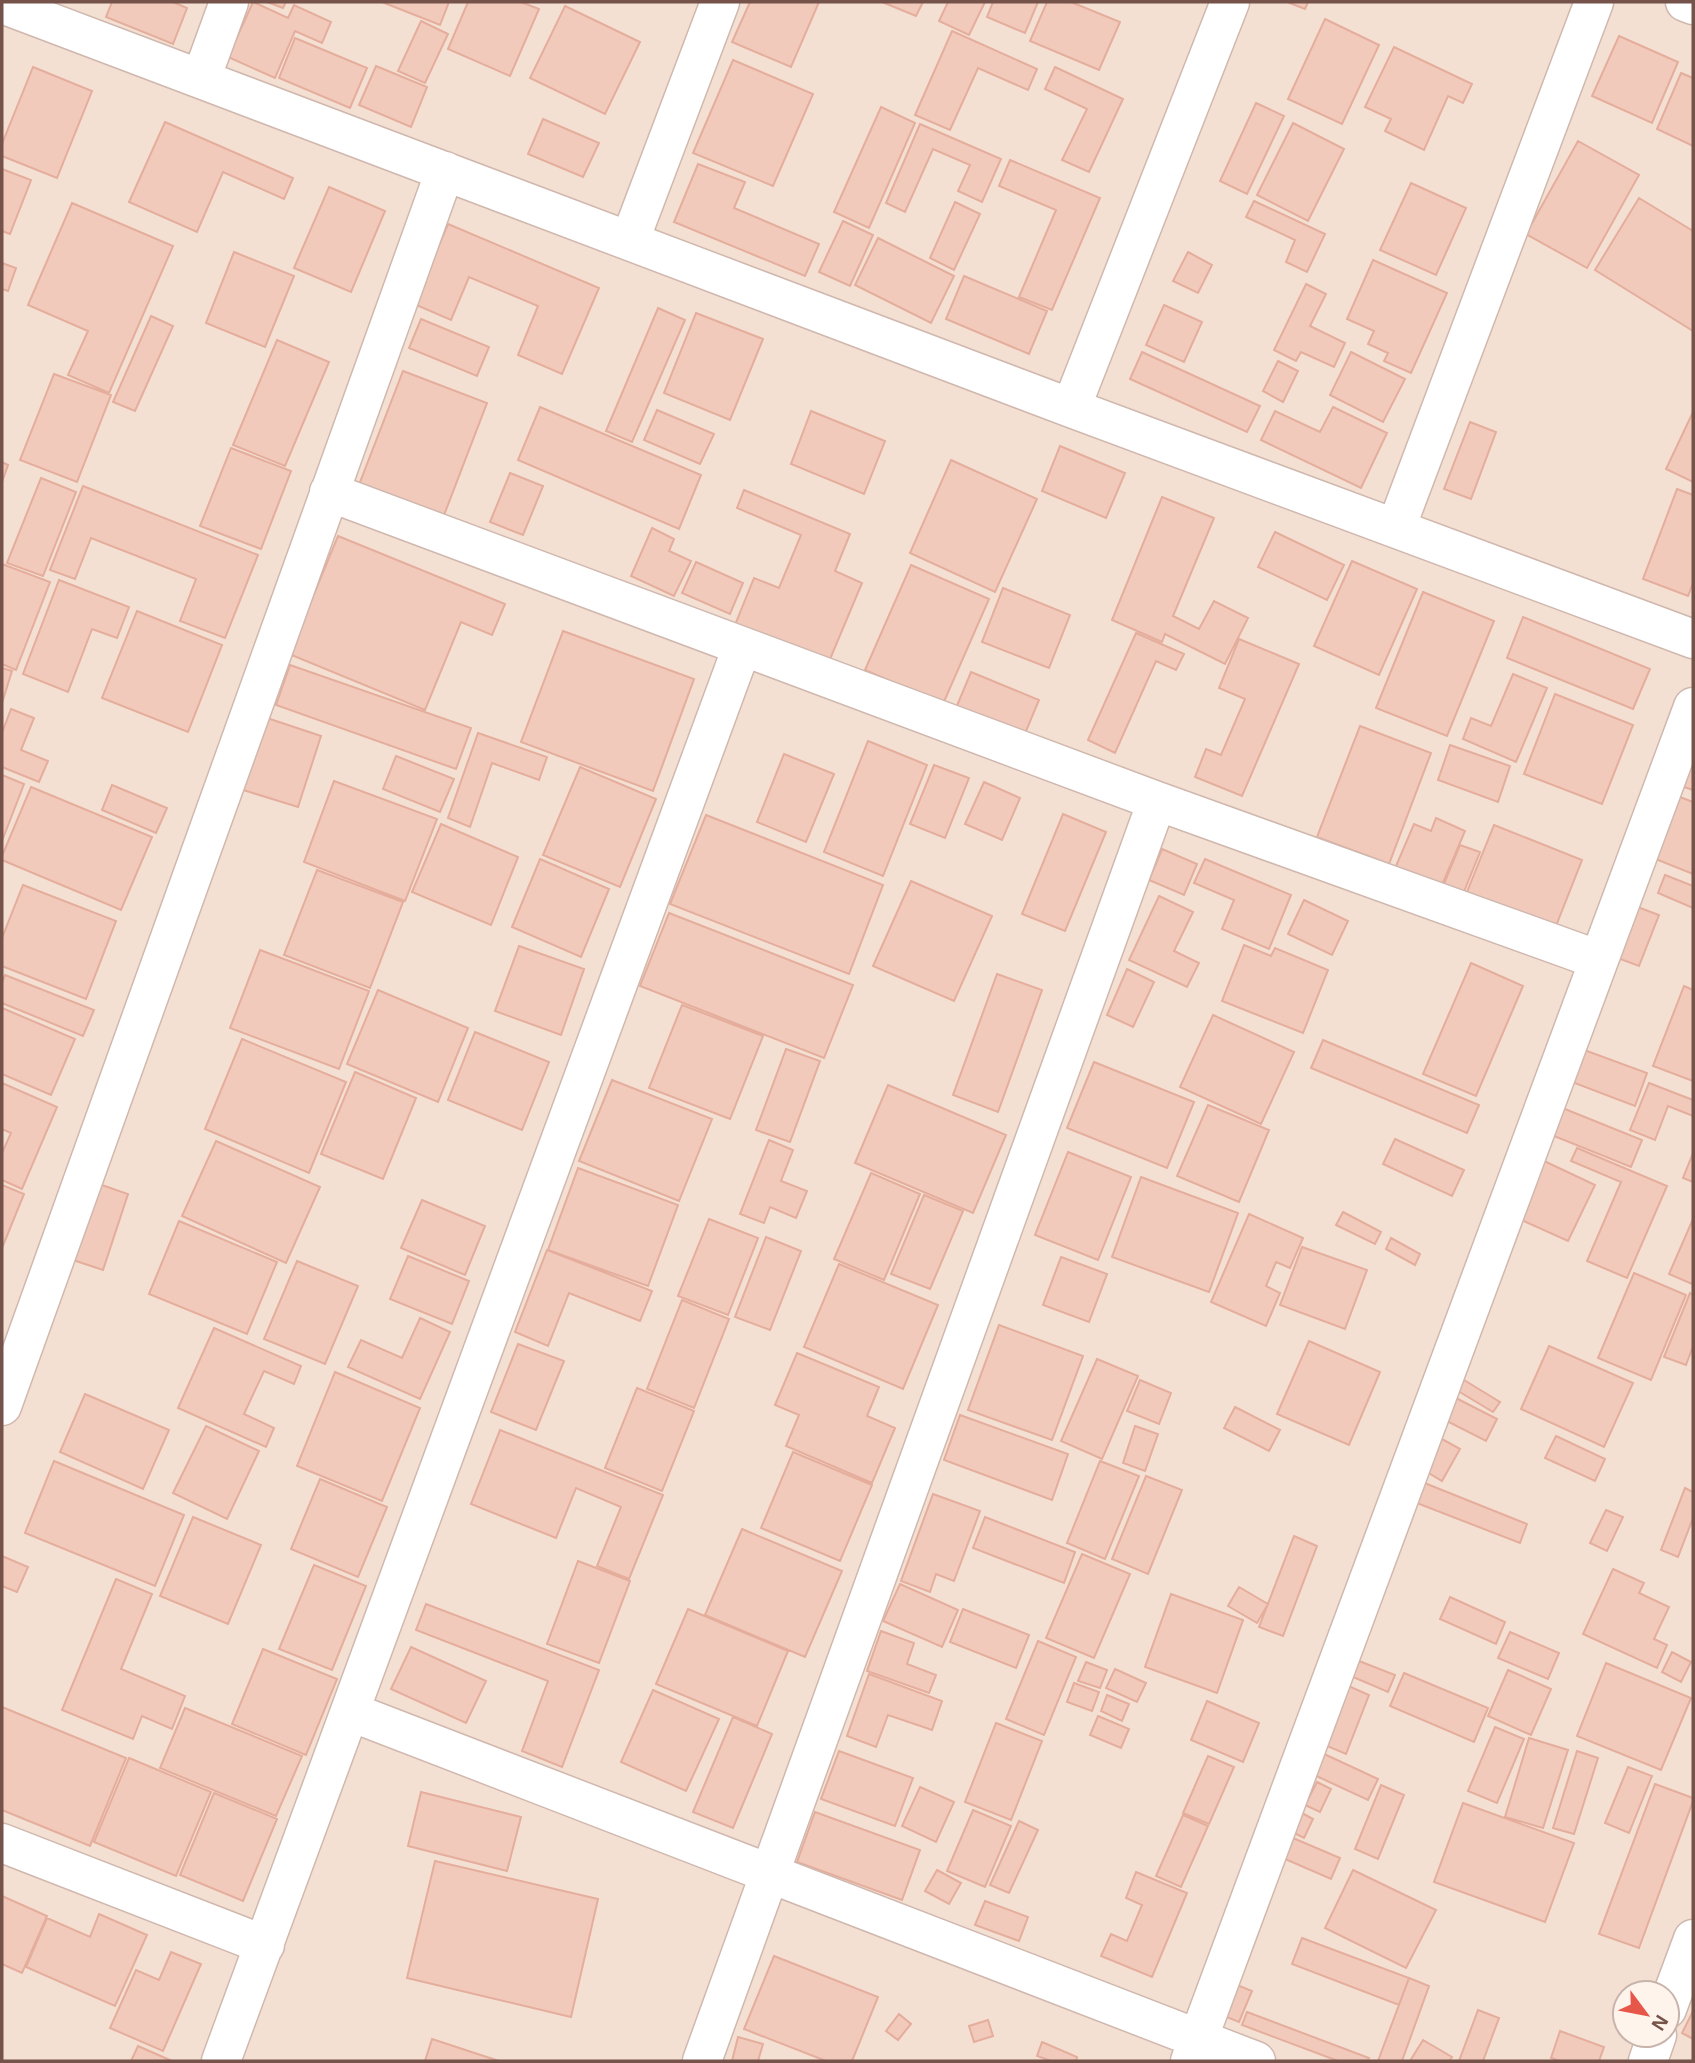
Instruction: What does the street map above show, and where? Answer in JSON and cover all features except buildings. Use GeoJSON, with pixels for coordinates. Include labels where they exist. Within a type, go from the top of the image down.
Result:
{"type":"FeatureCollection","features":[{"type":"Feature","properties":{"kind":"street"},"geometry":{"type":"LineString","coordinates":[[201,79],[229,2]]}},
{"type":"Feature","properties":{"kind":"street"},"geometry":{"type":"LineString","coordinates":[[630,240],[720,2]]}},
{"type":"Feature","properties":{"kind":"street"},"geometry":{"type":"LineString","coordinates":[[1070,408],[1230,2]]}},
{"type":"Feature","properties":{"kind":"street"},"geometry":{"type":"LineString","coordinates":[[1396,528],[1594,2]]}},
{"type":"Feature","properties":{"kind":"street"},"geometry":{"type":"LineString","coordinates":[[1685,2],[1693,5]]}},
{"type":"Feature","properties":{"kind":"street"},"geometry":{"type":"LineString","coordinates":[[2,4],[1070,408],[1693,639]]}},
{"type":"Feature","properties":{"kind":"street"},"geometry":{"type":"LineString","coordinates":[[2,1406],[445,171]]}},
{"type":"Feature","properties":{"kind":"street"},"geometry":{"type":"LineString","coordinates":[[329,492],[1157,802],[1599,960]]}},
{"type":"Feature","properties":{"kind":"street"},"geometry":{"type":"LineString","coordinates":[[221,2061],[742,647]]}},
{"type":"Feature","properties":{"kind":"street"},"geometry":{"type":"LineString","coordinates":[[1194,2050],[1693,707]]}},
{"type":"Feature","properties":{"kind":"street"},"geometry":{"type":"LineString","coordinates":[[702,2061],[1157,802]]}},
{"type":"Feature","properties":{"kind":"street"},"geometry":{"type":"LineString","coordinates":[[351,1712],[771,1874],[1194,2050],[1256,2061]]}},
{"type":"Feature","properties":{"kind":"street"},"geometry":{"type":"LineString","coordinates":[[2,1843],[265,1945]]}},
{"type":"Feature","properties":{"kind":"street"},"geometry":{"type":"LineString","coordinates":[[1678,1979],[1693,1939]]}},
{"type":"Feature","properties":{"kind":"shaded area"},"geometry":{"type":"Polygon","coordinates":[[[2,2],[1693,2],[1693,2061],[2,2061],[2,2]]]}}]}
